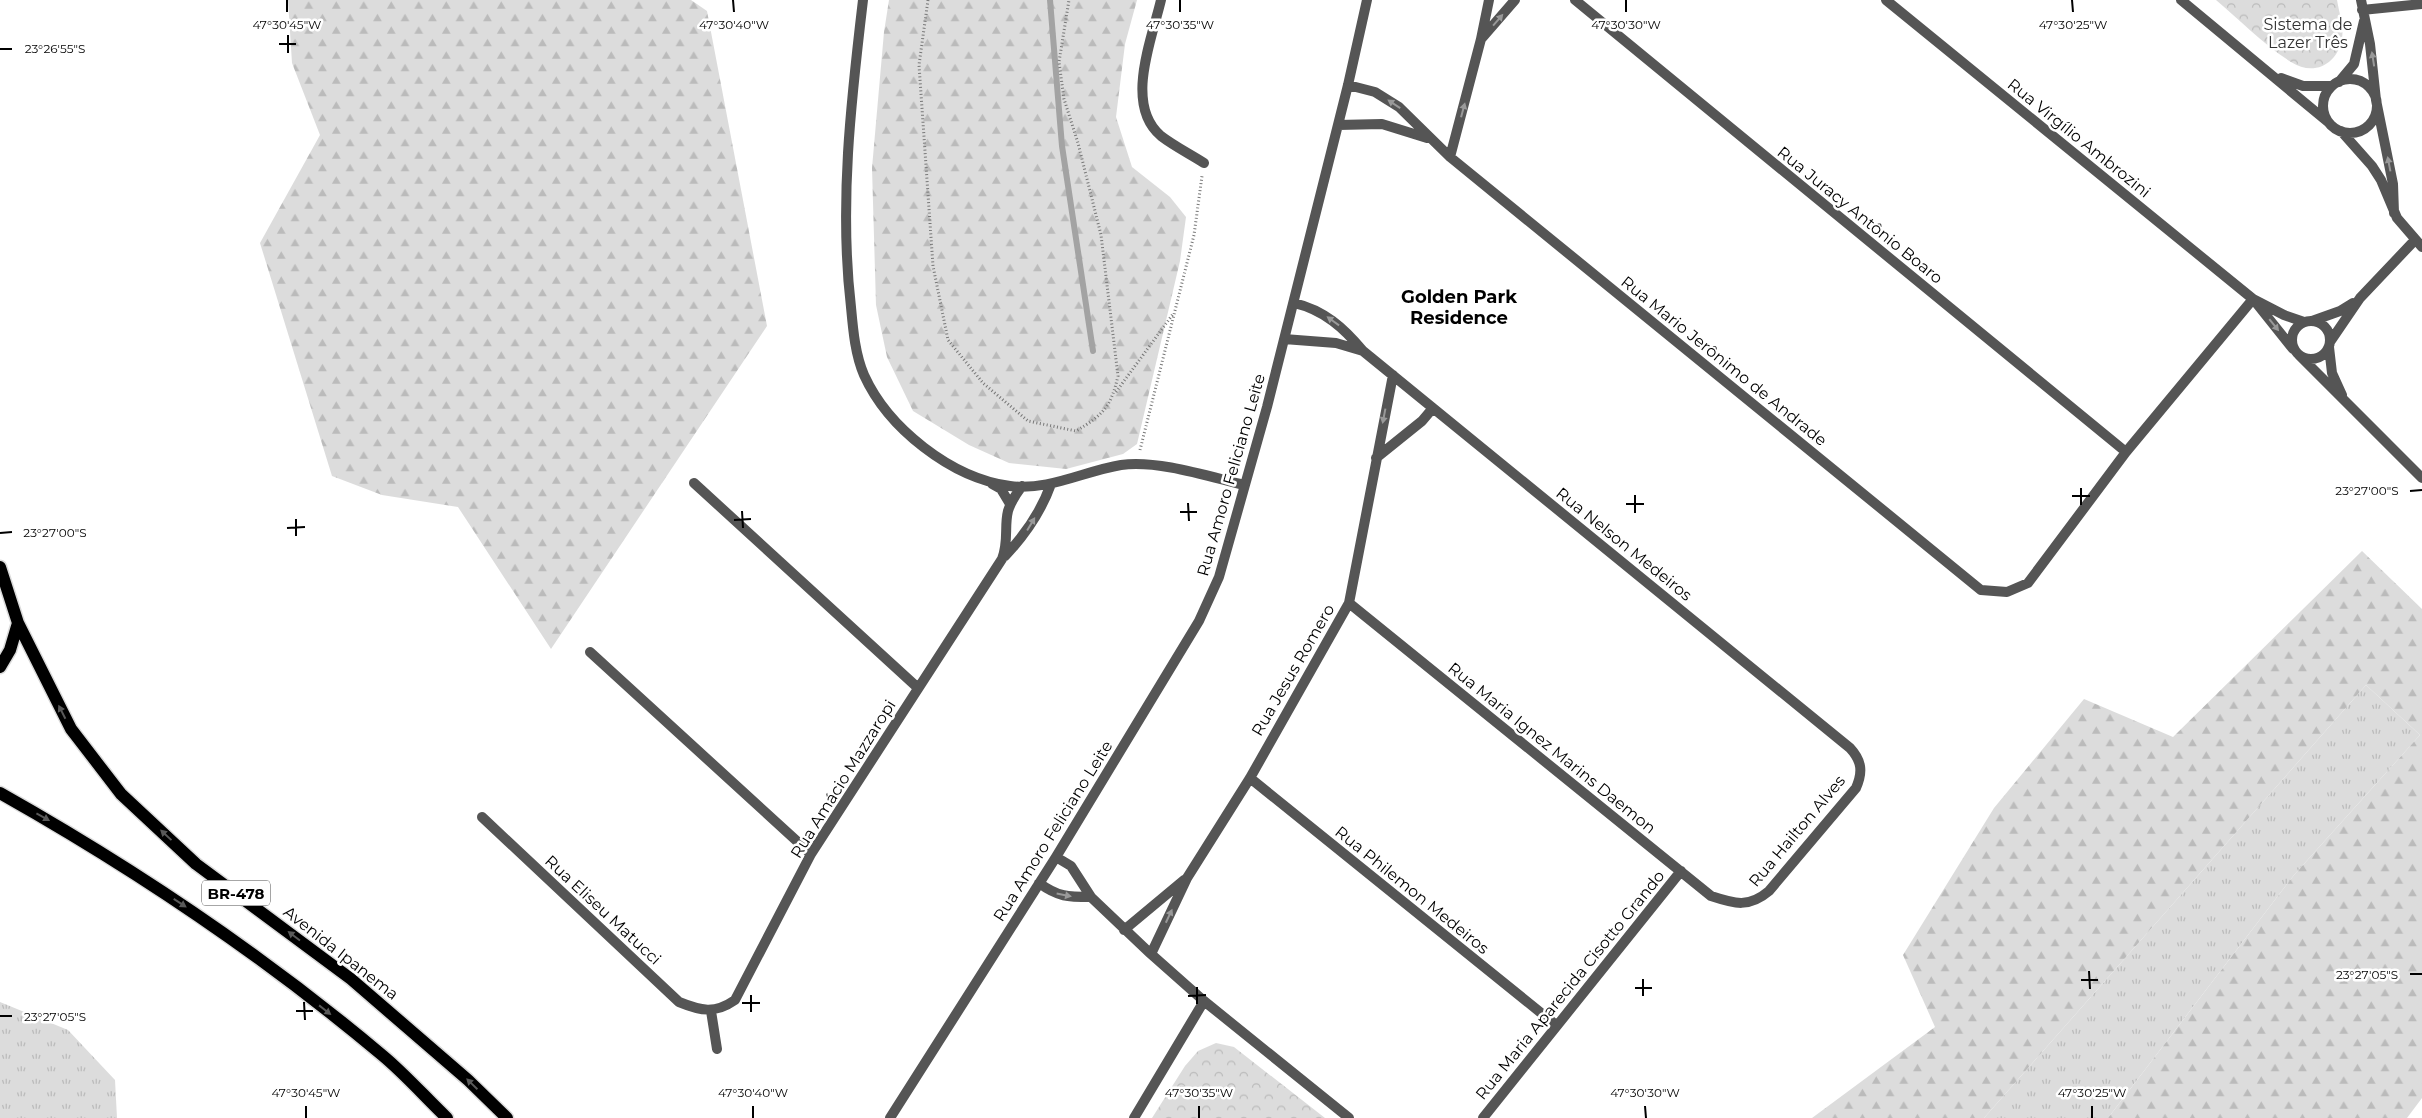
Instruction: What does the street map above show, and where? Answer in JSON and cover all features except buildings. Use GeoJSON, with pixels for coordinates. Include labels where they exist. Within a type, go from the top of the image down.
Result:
{"type":"FeatureCollection","features":[{"type":"Feature","properties":{"kind":"main road","name":"Avenida Ipanema"},"geometry":{"type":"LineString","coordinates":[[0,567],[18,623],[71,728],[121,794],[196,864],[351,979],[468,1080],[508,1118]]}},
{"type":"Feature","properties":{"kind":"main road"},"geometry":{"type":"LineString","coordinates":[[0,667],[10,650],[18,623]]}},
{"type":"Feature","properties":{"kind":"main road","name":"BR-478"},"geometry":{"type":"LineString","coordinates":[[0,793],[63,828],[226,933],[382,1055],[447,1118]]}},
{"type":"Feature","properties":{"kind":"street"},"geometry":{"type":"LineString","coordinates":[[864,0],[850,110],[847,196],[848,278],[854,339],[863,374],[884,408],[907,434],[936,457],[1001,489],[1010,504]]}},
{"type":"Feature","properties":{"kind":"street"},"geometry":{"type":"LineString","coordinates":[[1161,0],[1142,80],[1144,112],[1160,135],[1204,163]]}},
{"type":"Feature","properties":{"kind":"street","name":"Rua Amoro Feliciano Leite"},"geometry":{"type":"LineString","coordinates":[[890,1118],[1056,857],[1199,621],[1219,577],[1294,303],[1348,86],[1367,0]]}},
{"type":"Feature","properties":{"kind":"street"},"geometry":{"type":"LineString","coordinates":[[1450,157],[1481,39],[1489,0]]}},
{"type":"Feature","properties":{"kind":"street"},"geometry":{"type":"LineString","coordinates":[[1481,39],[1515,0]]}},
{"type":"Feature","properties":{"kind":"street","name":"Rua Juracy Antônio Boaro"},"geometry":{"type":"LineString","coordinates":[[1575,0],[2126,452]]}},
{"type":"Feature","properties":{"kind":"street","name":"Rua Virgílio Ambrozini"},"geometry":{"type":"LineString","coordinates":[[1886,0],[2253,299],[2297,353],[2422,478]]}},
{"type":"Feature","properties":{"kind":"street"},"geometry":{"type":"LineString","coordinates":[[2181,0],[2341,131],[2372,166],[2381,180],[2394,213],[2418,244],[2360,298],[2340,311],[2308,321],[2295,329],[2292,334],[2292,340],[2297,353],[2309,359],[2323,354],[2360,298]]}},
{"type":"Feature","properties":{"kind":"street"},"geometry":{"type":"LineString","coordinates":[[2362,10],[2422,4]]}},
{"type":"Feature","properties":{"kind":"street"},"geometry":{"type":"LineString","coordinates":[[2328,122],[2323,107],[2324,99],[2354,64],[2362,10]]}},
{"type":"Feature","properties":{"kind":"street"},"geometry":{"type":"LineString","coordinates":[[2362,10],[2370,44],[2376,100],[2393,184],[2394,213]]}},
{"type":"Feature","properties":{"kind":"street"},"geometry":{"type":"LineString","coordinates":[[2269,72],[2303,86],[2335,84],[2346,79],[2362,82],[2368,86],[2376,100],[2375,116],[2365,128],[2349,133],[2341,131]]}},
{"type":"Feature","properties":{"kind":"street","name":"Rua Mario Jerônimo de Andrade"},"geometry":{"type":"LineString","coordinates":[[1348,86],[1375,92],[1399,107],[1428,138],[1450,157],[1981,590],[2007,592],[2028,582],[2126,452]]}},
{"type":"Feature","properties":{"kind":"street","name":"Rua Mario Jerônimo de Andrade"},"geometry":{"type":"LineString","coordinates":[[1338,125],[1382,124],[1428,138]]}},
{"type":"Feature","properties":{"kind":"street"},"geometry":{"type":"LineString","coordinates":[[2126,452],[2253,299]]}},
{"type":"Feature","properties":{"kind":"street","name":"Rua Virgílio Ambrozini"},"geometry":{"type":"LineString","coordinates":[[2253,299],[2284,315],[2308,321]]}},
{"type":"Feature","properties":{"kind":"street","name":"Rua Nelson Medeiros"},"geometry":{"type":"LineString","coordinates":[[1294,303],[1310,307],[1327,316],[1346,330],[1363,351],[1850,748],[1858,757],[1861,765]]}},
{"type":"Feature","properties":{"kind":"street"},"geometry":{"type":"LineString","coordinates":[[2308,321],[2322,324],[2326,329],[2329,344]]}},
{"type":"Feature","properties":{"kind":"street","name":"Rua Nelson Medeiros"},"geometry":{"type":"LineString","coordinates":[[1284,339],[1336,343],[1363,351]]}},
{"type":"Feature","properties":{"kind":"street","name":"Rua Virgílio Ambrozini"},"geometry":{"type":"LineString","coordinates":[[2329,344],[2332,373],[2346,403]]}},
{"type":"Feature","properties":{"kind":"street","name":"Rua Jesus Romero"},"geometry":{"type":"LineString","coordinates":[[1151,954],[1187,878],[1250,778],[1349,603],[1393,374]]}},
{"type":"Feature","properties":{"kind":"street"},"geometry":{"type":"LineString","coordinates":[[1376,458],[1422,421],[1433,408]]}},
{"type":"Feature","properties":{"kind":"street"},"geometry":{"type":"LineString","coordinates":[[980,478],[1010,486],[1051,484],[1118,466],[1137,464],[1244,485]]}},
{"type":"Feature","properties":{"kind":"street"},"geometry":{"type":"LineString","coordinates":[[694,483],[918,688]]}},
{"type":"Feature","properties":{"kind":"street","name":"Rua Amácio Mazzaropi"},"geometry":{"type":"LineString","coordinates":[[1002,559],[1022,539],[1044,502],[1051,484]]}},
{"type":"Feature","properties":{"kind":"street","name":"Rua Amácio Mazzaropi"},"geometry":{"type":"LineString","coordinates":[[712,1011],[724,1007],[735,1000],[811,854],[1002,559],[1006,549],[1010,504],[1022,486]]}},
{"type":"Feature","properties":{"kind":"street","name":"Rua Maria Ignez Marins Daemon"},"geometry":{"type":"LineString","coordinates":[[1349,603],[1711,896],[1743,904]]}},
{"type":"Feature","properties":{"kind":"street"},"geometry":{"type":"LineString","coordinates":[[590,652],[811,854]]}},
{"type":"Feature","properties":{"kind":"street","name":"Rua Hailton Alves"},"geometry":{"type":"LineString","coordinates":[[1743,904],[1760,899],[1769,891],[1856,788],[1860,778],[1861,765]]}},
{"type":"Feature","properties":{"kind":"street","name":"Rua Philemon Medeiros"},"geometry":{"type":"LineString","coordinates":[[1250,778],[1556,1025]]}},
{"type":"Feature","properties":{"kind":"street","name":"Rua Eliseu Matucci"},"geometry":{"type":"LineString","coordinates":[[482,817],[680,1002],[695,1008],[712,1011]]}},
{"type":"Feature","properties":{"kind":"street"},"geometry":{"type":"LineString","coordinates":[[1056,857],[1071,866],[1091,897],[1124,930],[1204,1001],[1349,1118]]}},
{"type":"Feature","properties":{"kind":"street","name":"Rua Maria Aparecida Cisotto Grando"},"geometry":{"type":"LineString","coordinates":[[1483,1118],[1681,871]]}},
{"type":"Feature","properties":{"kind":"street","name":"Rua Jesus Romero"},"geometry":{"type":"LineString","coordinates":[[1124,930],[1187,878]]}},
{"type":"Feature","properties":{"kind":"street"},"geometry":{"type":"LineString","coordinates":[[1039,883],[1053,893],[1060,895],[1091,897]]}},
{"type":"Feature","properties":{"kind":"street"},"geometry":{"type":"LineString","coordinates":[[1134,1118],[1204,1001]]}},
{"type":"Feature","properties":{"kind":"street"},"geometry":{"type":"LineString","coordinates":[[712,1011],[717,1048]]}},
{"type":"Feature","properties":{"kind":"path"},"geometry":{"type":"LineString","coordinates":[[928,0],[919,66],[933,266],[948,340],[983,383],[1028,421],[1076,431],[1099,417],[1175,311]]}},
{"type":"Feature","properties":{"kind":"path"},"geometry":{"type":"LineString","coordinates":[[1069,0],[1059,62],[1064,100],[1078,143],[1101,235],[1118,376],[1114,394]]}},
{"type":"Feature","properties":{"kind":"path"},"geometry":{"type":"LineString","coordinates":[[1137,464],[1194,235],[1204,163]]}},
{"type":"Feature","properties":{"kind":"green space"},"geometry":{"type":"Polygon","coordinates":[[[288,0],[691,0],[707,11],[767,326],[551,649],[458,507],[382,495],[332,476],[260,243],[320,135],[292,63],[288,0]]]}},
{"type":"Feature","properties":{"kind":"green space"},"geometry":{"type":"Polygon","coordinates":[[[889,0],[1137,0],[1125,44],[1116,117],[1132,167],[1170,197],[1186,217],[1180,261],[1137,444],[1123,454],[1066,469],[1009,463],[969,445],[913,411],[887,357],[876,305],[872,168],[884,32],[889,0]]]}},
{"type":"Feature","properties":{"kind":"green space","name":"Sistema de Lazer Três"},"geometry":{"type":"Polygon","coordinates":[[[2216,0],[2337,0],[2342,29],[2340,47],[2336,55],[2324,65],[2316,68],[2300,66],[2271,48],[2216,0]]]}},
{"type":"Feature","properties":{"kind":"green space"},"geometry":{"type":"Polygon","coordinates":[[[2362,551],[2422,609],[2422,1098],[2407,1118],[2108,1118],[2294,875],[2420,735],[2366,685],[1984,1118],[1812,1118],[1935,1027],[1903,955],[1994,808],[2084,699],[2173,737],[2362,551]]]}},
{"type":"Feature","properties":{"kind":"green space"},"geometry":{"type":"Polygon","coordinates":[[[2366,685],[2420,735],[2294,875],[2108,1118],[1984,1118],[2366,685]]]}},
{"type":"Feature","properties":{"kind":"green space"},"geometry":{"type":"Polygon","coordinates":[[[0,1002],[68,1030],[115,1080],[117,1118],[0,1118],[0,1002]]]}},
{"type":"Feature","properties":{"kind":"green space"},"geometry":{"type":"Polygon","coordinates":[[[1216,1043],[1234,1047],[1325,1118],[1152,1118],[1185,1066],[1198,1051],[1216,1043]]]}},
{"type":"Feature","properties":{"kind":"waterway"},"geometry":{"type":"LineString","coordinates":[[1050,0],[1062,146],[1093,351]]}},
{"type":"Feature","properties":{"kind":"district","name":"Golden Park Residence"},"geometry":{"type":"Point","coordinates":[1459,307]}}]}
